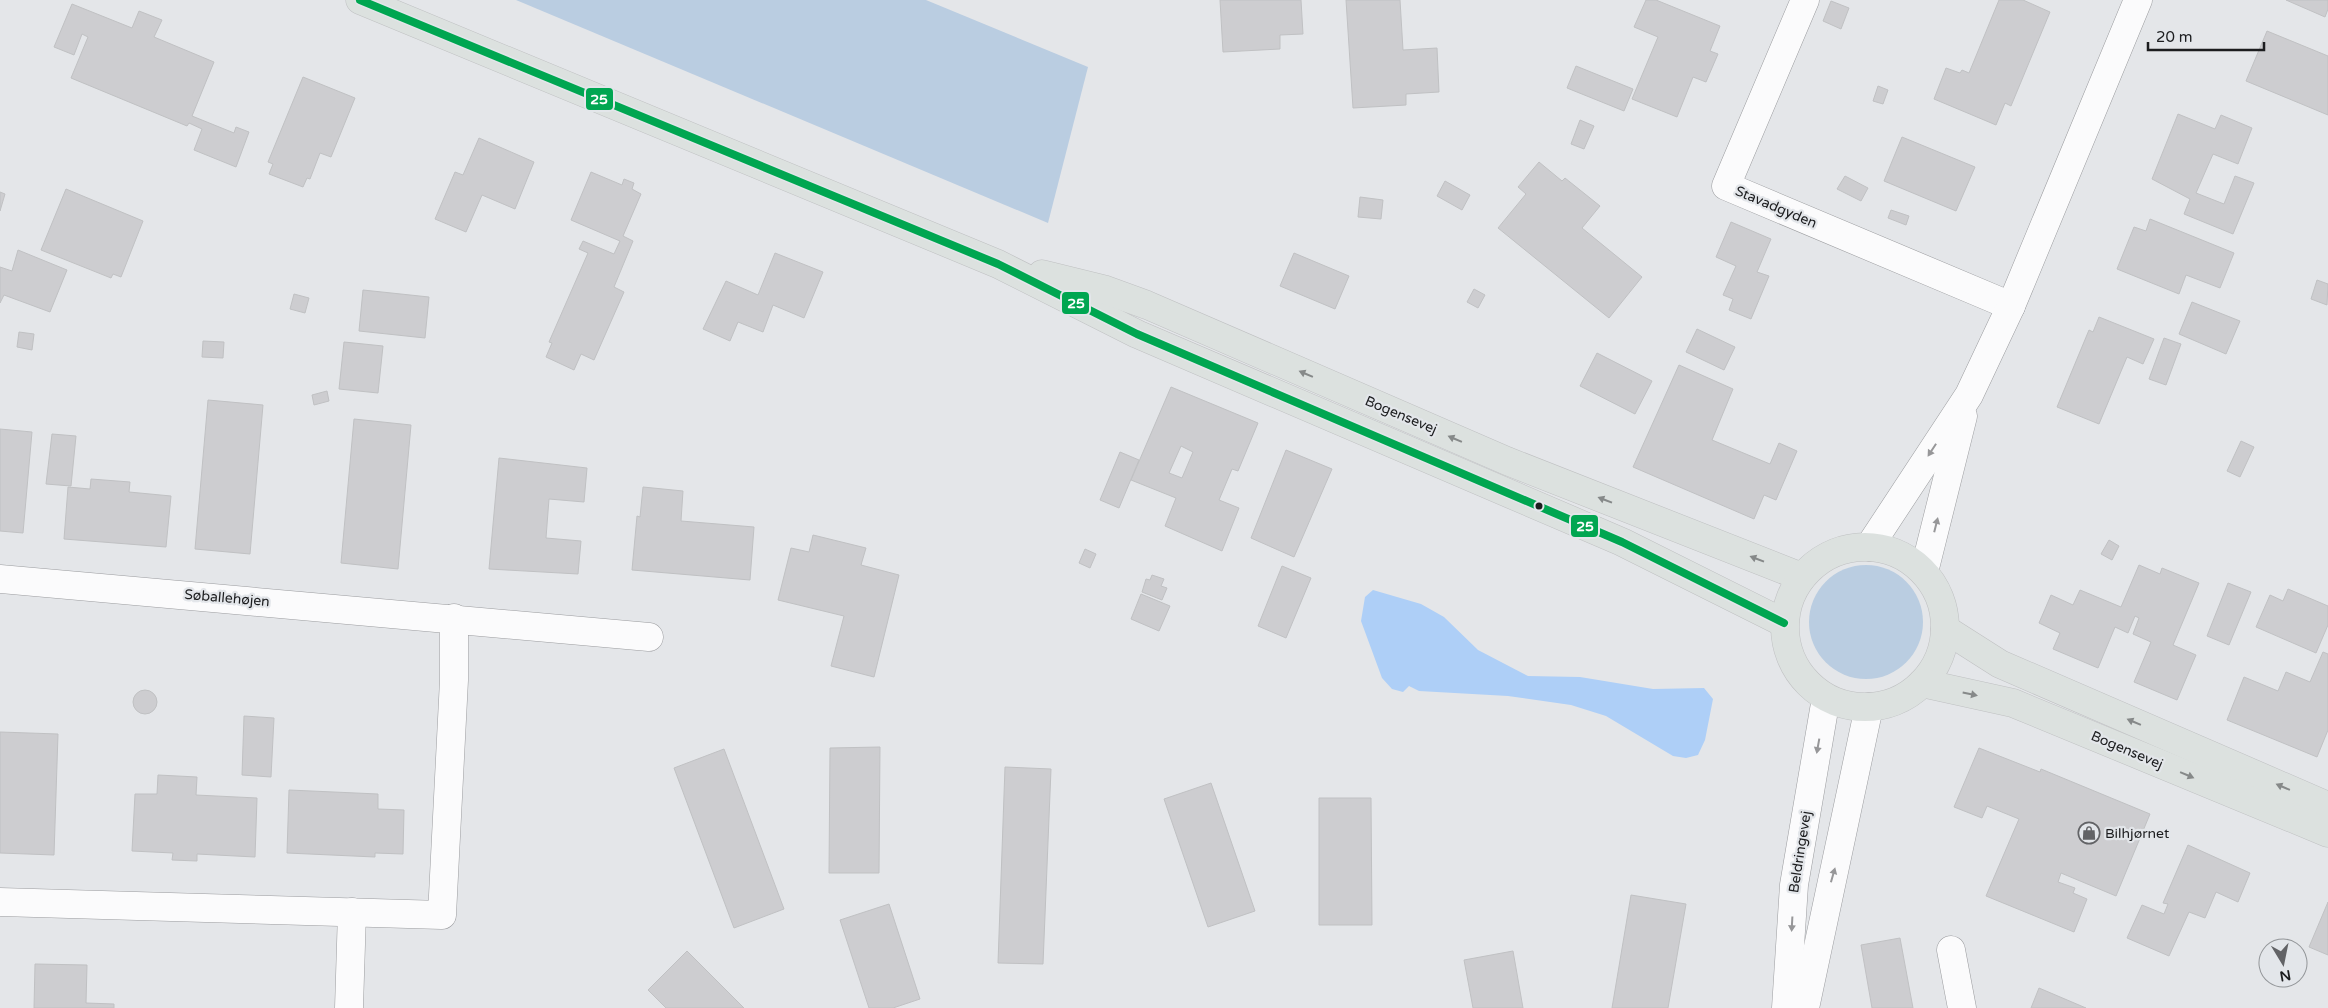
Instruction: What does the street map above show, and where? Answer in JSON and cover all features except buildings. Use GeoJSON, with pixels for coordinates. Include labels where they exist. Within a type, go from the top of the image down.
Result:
{"type":"FeatureCollection","features":[{"type":"Feature","properties":{"kind":"main road","name":"Bogensevej"},"geometry":{"type":"LineString","coordinates":[[360,0],[998,264],[1137,334],[1622,542],[1784,623]]}},
{"type":"Feature","properties":{"kind":"main road","name":"Bogensevej"},"geometry":{"type":"LineString","coordinates":[[998,264],[1104,289],[1147,305],[1507,461],[1802,577]]}},
{"type":"Feature","properties":{"kind":"main road"},"geometry":{"type":"LineString","coordinates":[[1869,546],[1889,550],[1908,559],[1924,572],[1936,589],[1943,608],[1945,629],[1942,649],[1937,661],[1922,683],[1907,696],[1888,704],[1868,707],[1846,706],[1826,698],[1810,686],[1798,672],[1787,648],[1784,623],[1789,598],[1802,577],[1821,560],[1844,550],[1869,546]]}},
{"type":"Feature","properties":{"kind":"main road","name":"Bogensevej"},"geometry":{"type":"LineString","coordinates":[[1945,629],[2000,664],[2328,806]]}},
{"type":"Feature","properties":{"kind":"main road","name":"Bogensevej"},"geometry":{"type":"LineString","coordinates":[[1922,683],[2013,703],[2328,833]]}},
{"type":"Feature","properties":{"kind":"street","name":"Stavadgyden"},"geometry":{"type":"LineString","coordinates":[[1805,0],[1726,186],[2011,306]]}},
{"type":"Feature","properties":{"kind":"street"},"geometry":{"type":"LineString","coordinates":[[1869,546],[1969,395],[2011,306],[2138,0]]}},
{"type":"Feature","properties":{"kind":"street"},"geometry":{"type":"LineString","coordinates":[[1924,572],[1969,395]]}},
{"type":"Feature","properties":{"kind":"street","name":"Søballehøjen"},"geometry":{"type":"LineString","coordinates":[[0,578],[649,637]]}},
{"type":"Feature","properties":{"kind":"street"},"geometry":{"type":"LineString","coordinates":[[0,902],[442,915],[454,680],[454,618]]}},
{"type":"Feature","properties":{"kind":"street","name":"Beldringevej"},"geometry":{"type":"LineString","coordinates":[[1786,1008],[1794,885],[1826,698]]}},
{"type":"Feature","properties":{"kind":"street"},"geometry":{"type":"LineString","coordinates":[[1805,1008],[1868,707]]}},
{"type":"Feature","properties":{"kind":"street"},"geometry":{"type":"LineString","coordinates":[[349,1008],[352,912]]}},
{"type":"Feature","properties":{"kind":"street"},"geometry":{"type":"LineString","coordinates":[[1951,950],[1962,1008]]}},
{"type":"Feature","properties":{"kind":"shaded area"},"geometry":{"type":"Polygon","coordinates":[[[516,0],[926,0],[1088,67],[1048,223],[516,0]]]}},
{"type":"Feature","properties":{"kind":"shaded area"},"geometry":{"type":"Polygon","coordinates":[[[1866,565],[1888,569],[1907,581],[1919,600],[1923,622],[1919,644],[1907,663],[1888,675],[1866,679],[1844,675],[1825,663],[1813,644],[1809,622],[1813,600],[1825,581],[1844,569],[1866,565]]]}},
{"type":"Feature","properties":{"kind":"water"},"geometry":{"type":"Polygon","coordinates":[[[1373,590],[1421,604],[1444,617],[1478,650],[1528,676],[1580,677],[1653,689],[1704,688],[1713,699],[1705,740],[1698,755],[1686,758],[1673,756],[1606,716],[1571,705],[1508,696],[1419,691],[1409,686],[1403,692],[1392,689],[1382,678],[1361,621],[1365,597],[1373,590]]]}},
{"type":"Feature","properties":{"kind":"transit line","name":"25"},"geometry":{"type":"LineString","coordinates":[[360,0],[998,264],[1137,334],[1622,542],[1784,623]]}},
{"type":"Feature","properties":{"kind":"place","name":"Bilhjørnet"},"geometry":{"type":"Point","coordinates":[2089,833]}}]}
